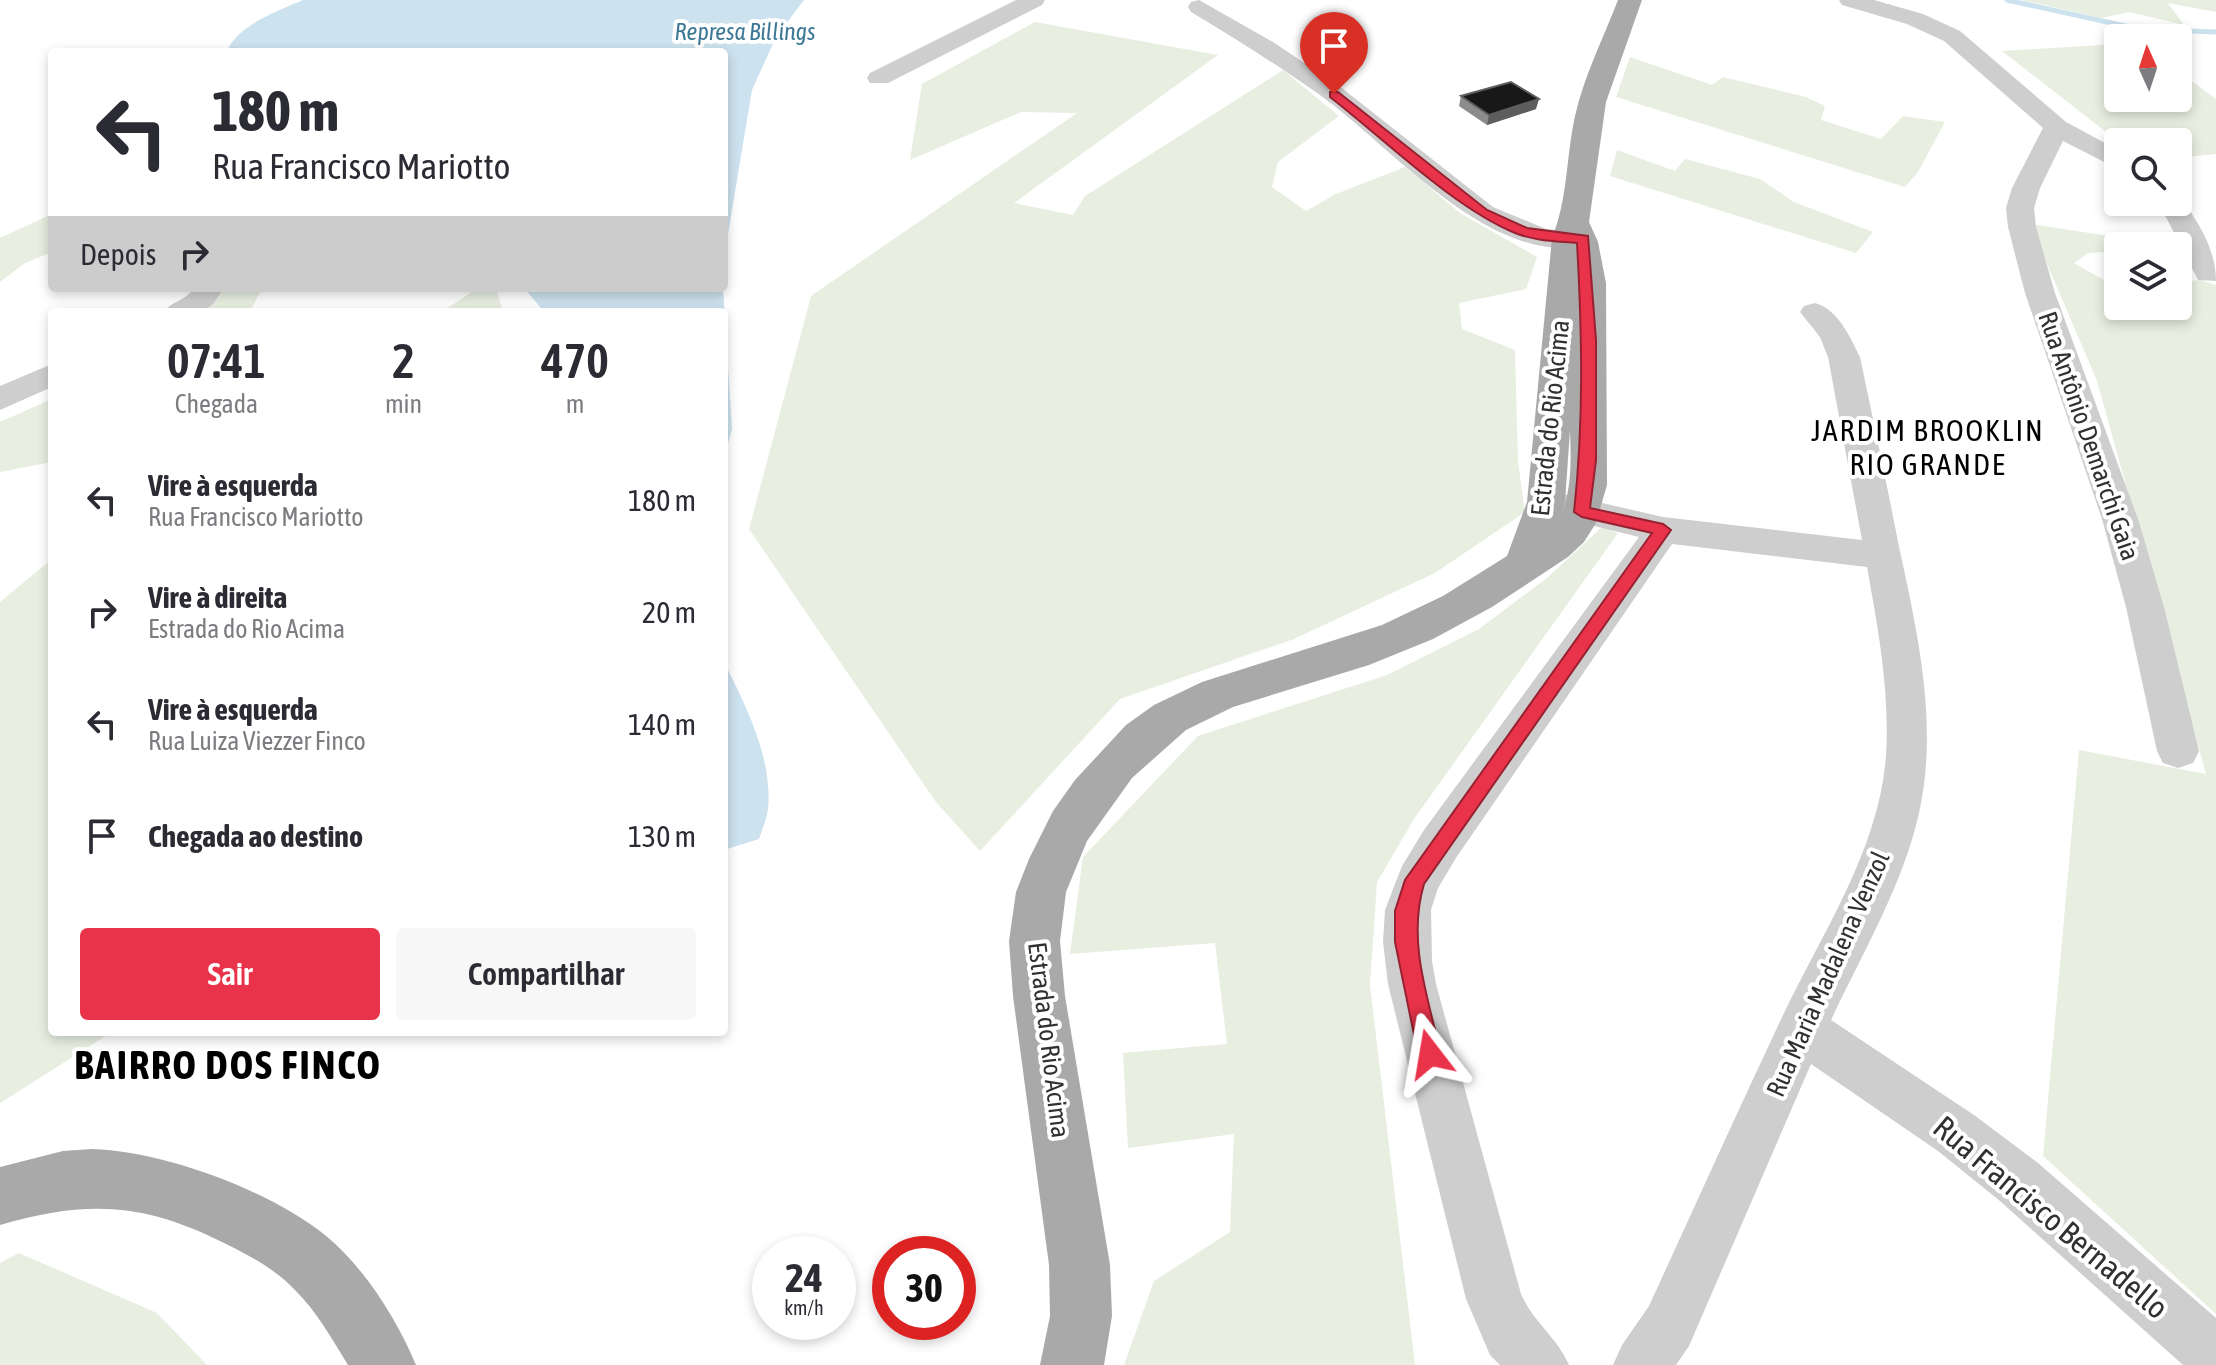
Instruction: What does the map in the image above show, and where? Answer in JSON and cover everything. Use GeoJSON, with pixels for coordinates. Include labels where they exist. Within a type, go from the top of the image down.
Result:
{"type":"FeatureCollection","features":[{"type":"Feature","properties":{"kind":"main road","name":"Estrada do Rio Acima"},"geometry":{"type":"LineString","coordinates":[[1072,1365],[1081,1309],[1079,1258],[1039,996],[1035,923],[1047,875],[1070,828],[1095,789],[1157,727],[1196,703],[1355,653],[1424,626],[1476,600],[1525,563],[1559,545],[1564,507],[1588,460],[1589,340],[1576,234],[1581,156],[1590,112],[1630,0]]}},
{"type":"Feature","properties":{"kind":"main road"},"geometry":{"type":"LineString","coordinates":[[0,1196],[40,1183],[93,1176],[144,1180],[202,1200],[260,1229],[305,1257],[342,1300],[384,1365]]}},
{"type":"Feature","properties":{"kind":"street"},"geometry":{"type":"LineString","coordinates":[[879,78],[1034,0]]}},
{"type":"Feature","properties":{"kind":"street"},"geometry":{"type":"LineString","coordinates":[[1850,0],[1915,19],[1952,36],[2057,127],[2104,153]]}},
{"type":"Feature","properties":{"kind":"street"},"geometry":{"type":"LineString","coordinates":[[1199,7],[1334,94],[1483,213],[1523,231],[1576,234]]}},
{"type":"Feature","properties":{"kind":"street","name":"Rua Antônio Demarchi Gaia"},"geometry":{"type":"LineString","coordinates":[[2057,127],[2026,188],[2020,208],[2022,227],[2040,293],[2120,519],[2145,607],[2178,751]]}},
{"type":"Feature","properties":{"kind":"street"},"geometry":{"type":"LineString","coordinates":[[2180,216],[2208,274]]}},
{"type":"Feature","properties":{"kind":"street"},"geometry":{"type":"LineString","coordinates":[[186,308],[203,299],[206,292]]}},
{"type":"Feature","properties":{"kind":"street","name":"Rua Maria Madalena Venzol"},"geometry":{"type":"LineString","coordinates":[[1642,1365],[1669,1326],[1802,1029],[1878,869],[1897,814],[1907,756],[1906,711],[1897,628],[1844,357],[1834,335],[1815,312]]}},
{"type":"Feature","properties":{"kind":"street"},"geometry":{"type":"LineString","coordinates":[[0,399],[48,376]]}},
{"type":"Feature","properties":{"kind":"street"},"geometry":{"type":"LineString","coordinates":[[1564,507],[1663,530],[1883,556]]}},
{"type":"Feature","properties":{"kind":"street"},"geometry":{"type":"LineString","coordinates":[[1540,1365],[1510,1335],[1494,1299],[1412,984],[1405,942],[1406,911],[1415,880],[1663,530]]}},
{"type":"Feature","properties":{"kind":"street","name":"Rua Francisco Bernadello"},"geometry":{"type":"LineString","coordinates":[[1802,1029],[1956,1133],[2019,1182],[2216,1356]]}},
{"type":"Feature","properties":{"kind":"shaded area"},"geometry":{"type":"Polygon","coordinates":[[[2022,0],[2216,0],[2216,12],[2168,3],[2183,24],[2129,12],[2101,18],[2022,0]]]}},
{"type":"Feature","properties":{"kind":"shaded area"},"geometry":{"type":"Polygon","coordinates":[[[1035,22],[1218,55],[1014,203],[1073,215],[1085,196],[1283,70],[1339,116],[1278,162],[1272,187],[1306,211],[1336,194],[1405,167],[1460,213],[1537,257],[1526,289],[1459,303],[1462,329],[1515,350],[1518,462],[1525,512],[1435,573],[1294,639],[1120,699],[980,851],[936,802],[749,529],[811,296],[1077,113],[1021,112],[910,160],[922,84],[1035,22]]]}},
{"type":"Feature","properties":{"kind":"shaded area"},"geometry":{"type":"Polygon","coordinates":[[[2104,45],[2104,112],[2192,112],[2192,81],[2216,99],[2216,154],[2192,157],[2192,128],[2104,130],[2002,51],[2104,45]]]}},
{"type":"Feature","properties":{"kind":"shaded area"},"geometry":{"type":"Polygon","coordinates":[[[1630,57],[1712,85],[1723,77],[1806,97],[1825,106],[1821,120],[1881,139],[1903,116],[1945,122],[1918,172],[1905,187],[1616,97],[1630,57]]]}},
{"type":"Feature","properties":{"kind":"shaded area"},"geometry":{"type":"Polygon","coordinates":[[[1617,150],[1675,171],[1685,159],[1760,179],[1794,202],[1873,232],[1856,253],[1610,176],[1617,150]]]}},
{"type":"Feature","properties":{"kind":"shaded area"},"geometry":{"type":"Polygon","coordinates":[[[48,216],[48,254],[25,263],[0,282],[0,238],[48,216]]]}},
{"type":"Feature","properties":{"kind":"shaded area"},"geometry":{"type":"Polygon","coordinates":[[[2030,224],[2104,235],[2104,252],[2088,253],[2074,263],[2104,280],[2104,320],[2192,320],[2192,281],[2216,285],[2216,1314],[2043,1156],[2079,750],[2206,774],[2097,381],[2030,224]]]}},
{"type":"Feature","properties":{"kind":"shaded area"},"geometry":{"type":"Polygon","coordinates":[[[221,292],[260,292],[252,308],[204,308],[219,298],[221,292]]]}},
{"type":"Feature","properties":{"kind":"shaded area"},"geometry":{"type":"Polygon","coordinates":[[[472,292],[497,292],[502,308],[447,308],[472,292]]]}},
{"type":"Feature","properties":{"kind":"shaded area"},"geometry":{"type":"Polygon","coordinates":[[[48,401],[48,463],[0,472],[0,422],[48,401]]]}},
{"type":"Feature","properties":{"kind":"shaded area"},"geometry":{"type":"Polygon","coordinates":[[[1602,527],[1618,533],[1414,819],[1377,882],[1370,985],[1415,1365],[1124,1365],[1154,1281],[1230,1232],[1234,1134],[1128,1148],[1123,1053],[1227,1044],[1215,943],[1070,954],[1083,857],[1198,736],[1387,675],[1479,629],[1547,578],[1602,527]]]}},
{"type":"Feature","properties":{"kind":"shaded area"},"geometry":{"type":"Polygon","coordinates":[[[48,562],[48,1036],[106,1036],[0,1103],[0,602],[48,562]]]}},
{"type":"Feature","properties":{"kind":"shaded area"},"geometry":{"type":"Polygon","coordinates":[[[19,1253],[157,1313],[207,1365],[0,1365],[0,1263],[19,1253]]]}},
{"type":"Feature","properties":{"kind":"water","name":"Represa Billings"},"geometry":{"type":"Polygon","coordinates":[[[303,0],[804,0],[776,37],[752,90],[728,234],[728,48],[228,48],[249,26],[303,0]]]}},
{"type":"Feature","properties":{"kind":"water"},"geometry":{"type":"Polygon","coordinates":[[[527,292],[723,292],[724,308],[541,308],[527,292]]]}},
{"type":"Feature","properties":{"kind":"water"},"geometry":{"type":"Polygon","coordinates":[[[728,366],[732,429],[728,444],[728,366]]]}},
{"type":"Feature","properties":{"kind":"water"},"geometry":{"type":"Polygon","coordinates":[[[728,670],[756,733],[766,771],[767,813],[759,839],[728,849],[728,670]]]}},
{"type":"Feature","properties":{"kind":"building"},"geometry":{"type":"Polygon","coordinates":[[[1511,82],[1539,99],[1489,115],[1461,96],[1511,82]]]}},
{"type":"Feature","properties":{"kind":"waterway"},"geometry":{"type":"LineString","coordinates":[[2007,0],[2139,29],[2216,32]]}},
{"type":"Feature","properties":{"kind":"district","name":"JARDIM BROOKLIN RIO GRANDE"},"geometry":{"type":"Point","coordinates":[1928,447]}},
{"type":"Feature","properties":{"kind":"district","name":"BAIRRO DOS FINCO"},"geometry":{"type":"Point","coordinates":[228,1064]}},
{"type":"Feature","properties":{"kind":"route"},"geometry":{"type":"LineString","coordinates":[[1334,94],[1483,213],[1544,237],[1583,239],[1589,340],[1588,460],[1582,512],[1663,530],[1415,880],[1406,911],[1405,942],[1430,1054]]}}]}
